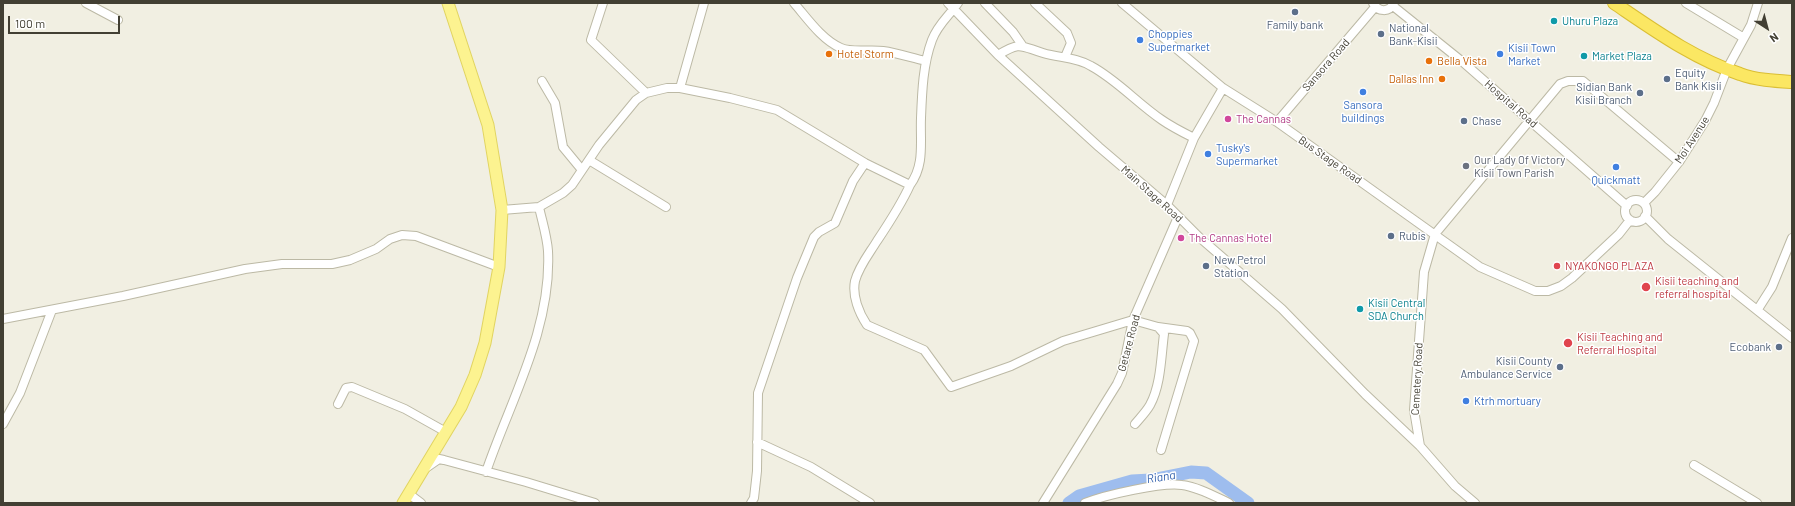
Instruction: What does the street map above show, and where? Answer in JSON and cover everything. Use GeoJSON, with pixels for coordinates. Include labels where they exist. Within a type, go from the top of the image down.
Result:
{"type":"FeatureCollection","features":[{"type":"Feature","properties":{"kind":"highway"},"geometry":{"type":"LineString","coordinates":[[1621,5],[1654,31],[1727,69],[1742,75],[1792,82]]}},
{"type":"Feature","properties":{"kind":"main road"},"geometry":{"type":"LineString","coordinates":[[406,499],[426,468],[461,407],[475,375],[483,349],[499,267],[502,210],[488,125],[448,3]]}},
{"type":"Feature","properties":{"kind":"street"},"geometry":{"type":"LineString","coordinates":[[86,3],[118,20]]}},
{"type":"Feature","properties":{"kind":"street"},"geometry":{"type":"LineString","coordinates":[[603,3],[591,40],[646,93]]}},
{"type":"Feature","properties":{"kind":"street"},"geometry":{"type":"LineString","coordinates":[[680,88],[704,3]]}},
{"type":"Feature","properties":{"kind":"street"},"geometry":{"type":"LineString","coordinates":[[794,3],[826,38],[840,48],[850,51],[863,49],[884,51],[926,61]]}},
{"type":"Feature","properties":{"kind":"street"},"geometry":{"type":"LineString","coordinates":[[986,3],[1013,32],[1022,46]]}},
{"type":"Feature","properties":{"kind":"street"},"geometry":{"type":"LineString","coordinates":[[1035,3],[1067,33],[1071,43],[1065,57]]}},
{"type":"Feature","properties":{"kind":"street","name":"Bus Stage Road"},"geometry":{"type":"LineString","coordinates":[[1122,3],[1223,88],[1277,122],[1480,267],[1535,291],[1548,291],[1561,286],[1572,278],[1619,234],[1630,220]]}},
{"type":"Feature","properties":{"kind":"street"},"geometry":{"type":"LineString","coordinates":[[1686,3],[1744,38]]}},
{"type":"Feature","properties":{"kind":"street","name":"Moi Avenue"},"geometry":{"type":"LineString","coordinates":[[1644,203],[1655,192],[1679,162],[1714,103],[1727,69],[1751,25],[1758,3]]}},
{"type":"Feature","properties":{"kind":"street"},"geometry":{"type":"LineString","coordinates":[[954,5],[940,23],[932,39],[926,61],[921,117],[921,162],[916,177],[858,272],[855,283],[855,299],[862,318],[867,325],[927,352],[948,386],[954,387],[1011,366],[1063,341],[1133,320],[1158,327],[1187,331],[1190,333],[1194,341],[1161,450]]}},
{"type":"Feature","properties":{"kind":"street","name":"Main Stage Road"},"geometry":{"type":"LineString","coordinates":[[954,5],[998,55],[1099,148],[1167,205],[1178,217],[1282,309],[1365,394],[1420,446]]}},
{"type":"Feature","properties":{"kind":"street"},"geometry":{"type":"LineString","coordinates":[[1374,5],[1384,10],[1393,5]]}},
{"type":"Feature","properties":{"kind":"street","name":"Sansora Road"},"geometry":{"type":"LineString","coordinates":[[1277,122],[1374,5]]}},
{"type":"Feature","properties":{"kind":"street","name":"Hospital Road"},"geometry":{"type":"LineString","coordinates":[[1393,5],[1530,119],[1627,206]]}},
{"type":"Feature","properties":{"kind":"street"},"geometry":{"type":"LineString","coordinates":[[998,55],[1014,46],[1022,46],[1090,65],[1124,89],[1161,119],[1194,138]]}},
{"type":"Feature","properties":{"kind":"street"},"geometry":{"type":"LineString","coordinates":[[1435,234],[1560,84],[1568,81],[1583,81],[1679,162]]}},
{"type":"Feature","properties":{"kind":"street"},"geometry":{"type":"LineString","coordinates":[[542,82],[555,103],[563,147],[582,170]]}},
{"type":"Feature","properties":{"kind":"street"},"geometry":{"type":"LineString","coordinates":[[502,210],[539,207],[563,193],[572,185],[589,160],[636,100],[646,93],[667,88],[680,88],[778,110],[865,163],[910,185]]}},
{"type":"Feature","properties":{"kind":"street"},"geometry":{"type":"LineString","coordinates":[[1167,205],[1194,138],[1223,88]]}},
{"type":"Feature","properties":{"kind":"street"},"geometry":{"type":"LineString","coordinates":[[589,160],[666,207]]}},
{"type":"Feature","properties":{"kind":"street"},"geometry":{"type":"LineString","coordinates":[[751,503],[756,488],[758,393],[797,278],[814,237],[819,232],[835,223],[853,181],[865,163]]}},
{"type":"Feature","properties":{"kind":"street"},"geometry":{"type":"LineString","coordinates":[[1634,200],[1644,203],[1647,209],[1645,216],[1640,221],[1630,220],[1626,214],[1627,206],[1634,200]]}},
{"type":"Feature","properties":{"kind":"street"},"geometry":{"type":"LineString","coordinates":[[486,472],[528,362],[545,299],[548,251],[539,207]]}},
{"type":"Feature","properties":{"kind":"street"},"geometry":{"type":"LineString","coordinates":[[1645,216],[1668,239],[1758,309],[1792,338]]}},
{"type":"Feature","properties":{"kind":"street","name":"Getare Road"},"geometry":{"type":"LineString","coordinates":[[1043,503],[1117,384],[1122,373],[1133,320],[1178,217]]}},
{"type":"Feature","properties":{"kind":"street","name":"Cemetery Road"},"geometry":{"type":"LineString","coordinates":[[1420,446],[1414,410],[1424,272],[1435,234]]}},
{"type":"Feature","properties":{"kind":"street"},"geometry":{"type":"LineString","coordinates":[[3,319],[245,269],[282,264],[332,264],[350,260],[376,249],[390,239],[402,235],[416,236],[499,267]]}},
{"type":"Feature","properties":{"kind":"street"},"geometry":{"type":"LineString","coordinates":[[1758,309],[1772,287],[1792,238]]}},
{"type":"Feature","properties":{"kind":"street"},"geometry":{"type":"LineString","coordinates":[[3,424],[20,393],[52,310]]}},
{"type":"Feature","properties":{"kind":"street"},"geometry":{"type":"LineString","coordinates":[[1135,424],[1150,405],[1155,392],[1164,334],[1158,327]]}},
{"type":"Feature","properties":{"kind":"street"},"geometry":{"type":"LineString","coordinates":[[338,404],[346,388],[352,387],[406,410],[446,432]]}},
{"type":"Feature","properties":{"kind":"street"},"geometry":{"type":"LineString","coordinates":[[757,442],[811,468],[870,503]]}},
{"type":"Feature","properties":{"kind":"street"},"geometry":{"type":"LineString","coordinates":[[1420,446],[1455,486],[1475,503]]}},
{"type":"Feature","properties":{"kind":"street"},"geometry":{"type":"LineString","coordinates":[[426,468],[439,459],[526,482],[595,503]]}},
{"type":"Feature","properties":{"kind":"street"},"geometry":{"type":"LineString","coordinates":[[1694,465],[1757,503]]}},
{"type":"Feature","properties":{"kind":"street"},"geometry":{"type":"LineString","coordinates":[[1085,503],[1108,496],[1164,486],[1182,485],[1192,487],[1228,503]]}},
{"type":"Feature","properties":{"kind":"street"},"geometry":{"type":"LineString","coordinates":[[406,499],[421,503]]}},
{"type":"Feature","properties":{"kind":"waterway","name":"Riana"},"geometry":{"type":"LineString","coordinates":[[1069,503],[1079,496],[1132,481],[1151,480],[1191,472],[1206,473],[1248,503]]}},
{"type":"Feature","properties":{"kind":"place","name":"Family bank"},"geometry":{"type":"Point","coordinates":[1295,12]}},
{"type":"Feature","properties":{"kind":"place","name":"Uhuru Plaza"},"geometry":{"type":"Point","coordinates":[1554,21]}},
{"type":"Feature","properties":{"kind":"place","name":"National Bank-Kisii"},"geometry":{"type":"Point","coordinates":[1381,34]}},
{"type":"Feature","properties":{"kind":"place","name":"Choppies Supermarket"},"geometry":{"type":"Point","coordinates":[1140,40]}},
{"type":"Feature","properties":{"kind":"place","name":"Hotel Storm"},"geometry":{"type":"Point","coordinates":[829,54]}},
{"type":"Feature","properties":{"kind":"place","name":"Kisii Town Market"},"geometry":{"type":"Point","coordinates":[1500,54]}},
{"type":"Feature","properties":{"kind":"place","name":"Market Plaza"},"geometry":{"type":"Point","coordinates":[1584,56]}},
{"type":"Feature","properties":{"kind":"place","name":"Bella Vista"},"geometry":{"type":"Point","coordinates":[1429,61]}},
{"type":"Feature","properties":{"kind":"place","name":"Dallas Inn"},"geometry":{"type":"Point","coordinates":[1442,79]}},
{"type":"Feature","properties":{"kind":"place","name":"Equity Bank Kisii"},"geometry":{"type":"Point","coordinates":[1667,79]}},
{"type":"Feature","properties":{"kind":"place","name":"Sansora buildings"},"geometry":{"type":"Point","coordinates":[1363,92]}},
{"type":"Feature","properties":{"kind":"place","name":"Sidian Bank Kisii Branch"},"geometry":{"type":"Point","coordinates":[1640,93]}},
{"type":"Feature","properties":{"kind":"place","name":"The Cannas"},"geometry":{"type":"Point","coordinates":[1228,119]}},
{"type":"Feature","properties":{"kind":"place","name":"Chase"},"geometry":{"type":"Point","coordinates":[1464,121]}},
{"type":"Feature","properties":{"kind":"place","name":"Tusky's Supermarket"},"geometry":{"type":"Point","coordinates":[1208,154]}},
{"type":"Feature","properties":{"kind":"place","name":"Our Lady Of Victory Kisii Town Parish"},"geometry":{"type":"Point","coordinates":[1466,166]}},
{"type":"Feature","properties":{"kind":"place","name":"Quickmatt"},"geometry":{"type":"Point","coordinates":[1616,167]}},
{"type":"Feature","properties":{"kind":"place","name":"Rubis"},"geometry":{"type":"Point","coordinates":[1391,236]}},
{"type":"Feature","properties":{"kind":"place","name":"The Cannas Hotel"},"geometry":{"type":"Point","coordinates":[1181,238]}},
{"type":"Feature","properties":{"kind":"place","name":"New Petrol Station"},"geometry":{"type":"Point","coordinates":[1206,266]}},
{"type":"Feature","properties":{"kind":"place","name":"NYAKONGO PLAZA"},"geometry":{"type":"Point","coordinates":[1557,266]}},
{"type":"Feature","properties":{"kind":"place","name":"Kisii teaching and referral hospital"},"geometry":{"type":"Point","coordinates":[1646,287]}},
{"type":"Feature","properties":{"kind":"place","name":"Kisii Central SDA Church"},"geometry":{"type":"Point","coordinates":[1360,309]}},
{"type":"Feature","properties":{"kind":"place","name":"Kisii Teaching and Referral Hospital"},"geometry":{"type":"Point","coordinates":[1568,343]}},
{"type":"Feature","properties":{"kind":"place","name":"Ecobank"},"geometry":{"type":"Point","coordinates":[1779,347]}},
{"type":"Feature","properties":{"kind":"place","name":"Kisii County Ambulance Service"},"geometry":{"type":"Point","coordinates":[1560,367]}},
{"type":"Feature","properties":{"kind":"place","name":"Ktrh mortuary"},"geometry":{"type":"Point","coordinates":[1466,401]}}]}
